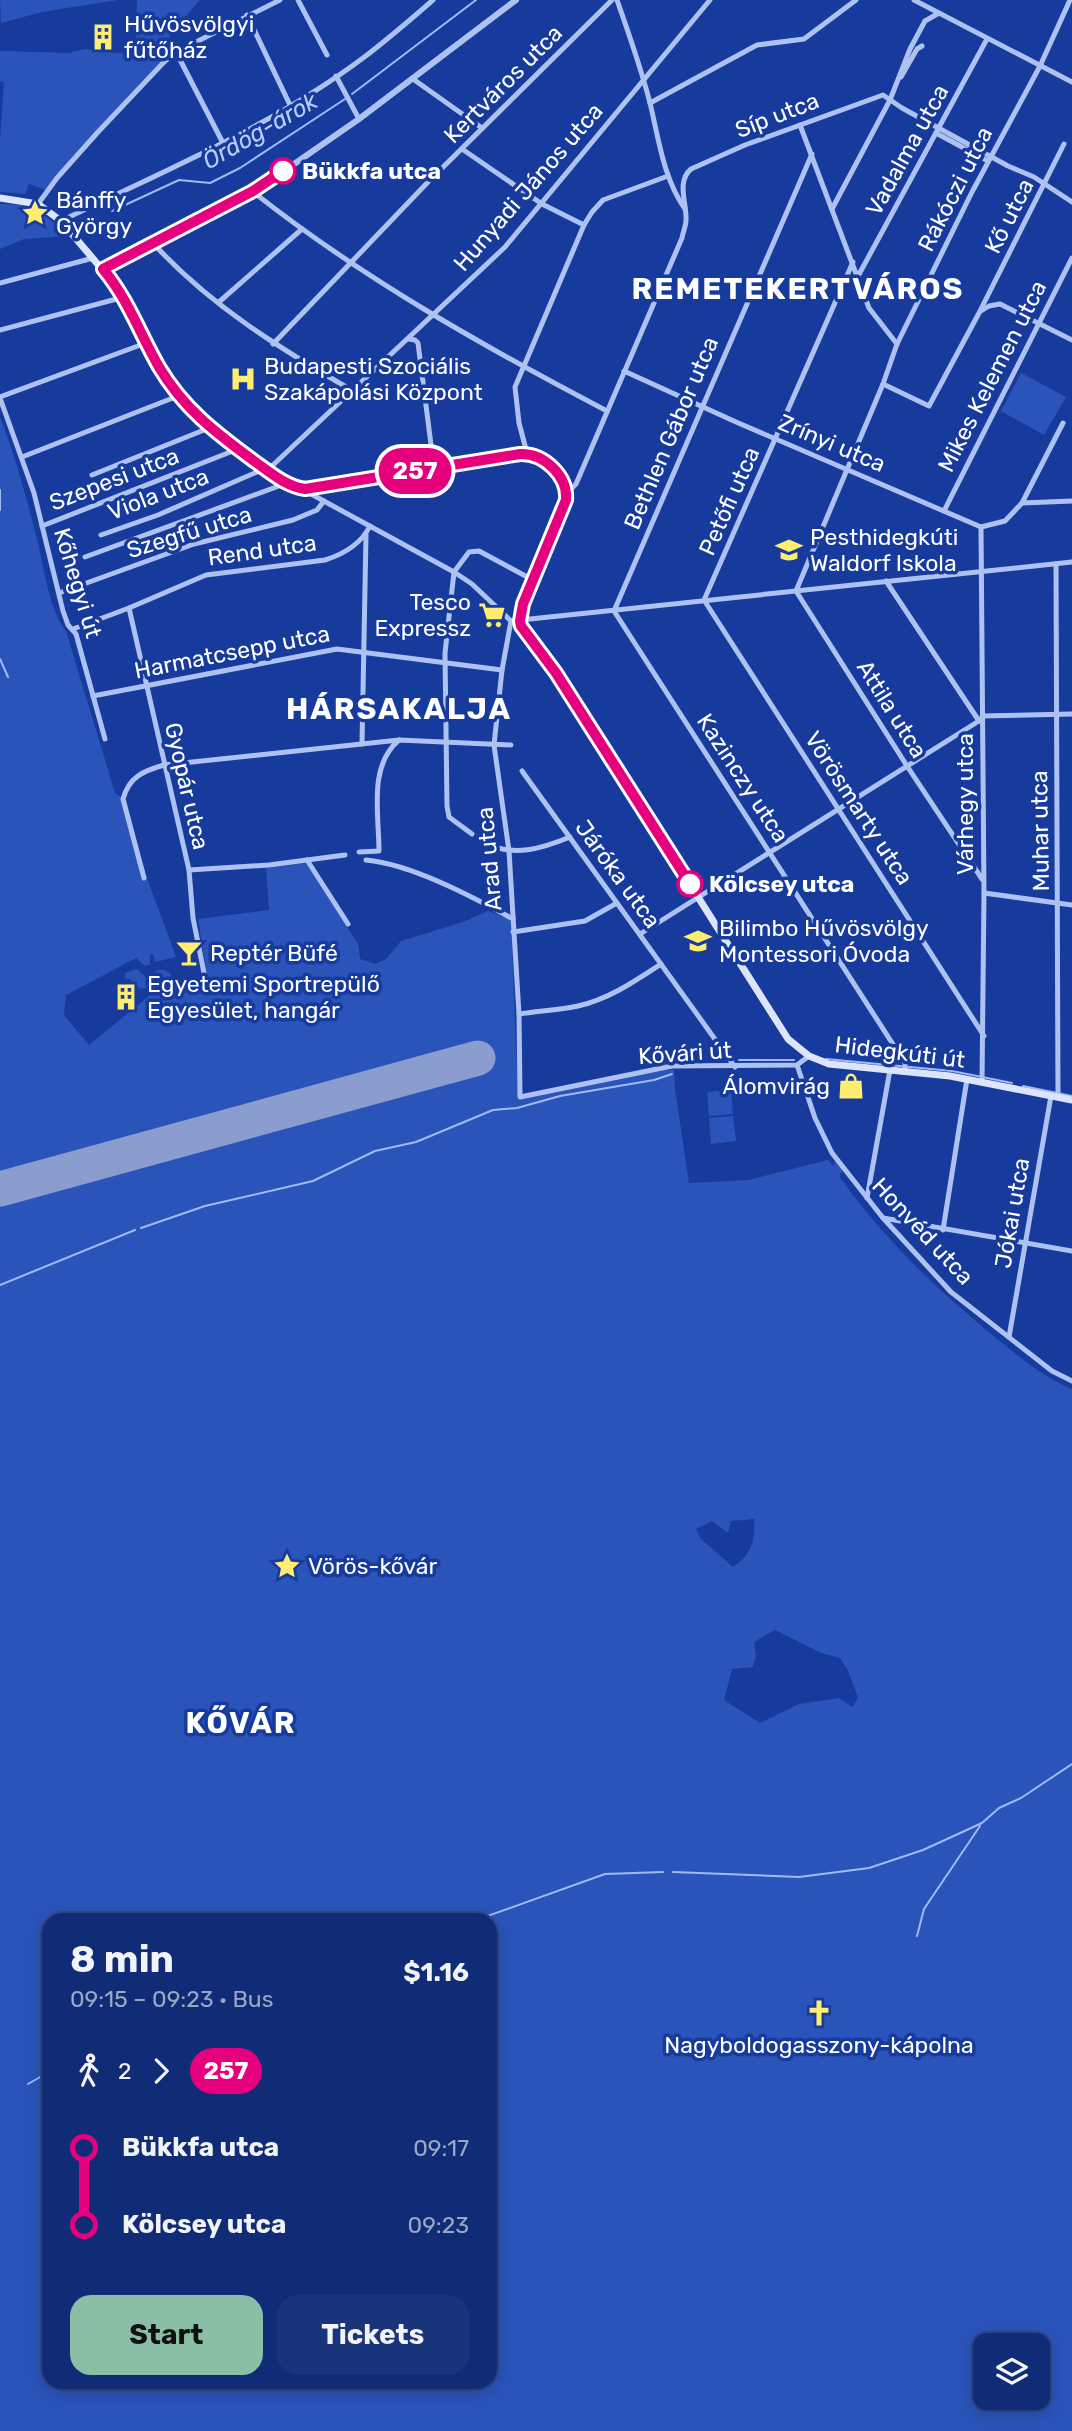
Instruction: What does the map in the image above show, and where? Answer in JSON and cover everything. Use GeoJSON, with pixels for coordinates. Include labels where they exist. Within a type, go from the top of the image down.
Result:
{"type":"FeatureCollection","features":[{"type":"Feature","properties":{"kind":"main road"},"geometry":{"type":"LineString","coordinates":[[0,198],[38,204],[61,221],[124,297],[146,343],[178,396],[209,428],[282,481],[305,489],[433,465],[527,453],[543,459],[563,481],[567,493],[560,520],[516,621]]}},
{"type":"Feature","properties":{"kind":"main road","name":"Hidegkúti út"},"geometry":{"type":"LineString","coordinates":[[516,621],[556,673],[788,1039],[809,1056],[841,1066],[905,1069],[982,1079],[1072,1100]]}},
{"type":"Feature","properties":{"kind":"street"},"geometry":{"type":"LineString","coordinates":[[38,204],[57,178],[165,61],[176,52],[280,0]]}},
{"type":"Feature","properties":{"kind":"street"},"geometry":{"type":"LineString","coordinates":[[298,0],[327,55]]}},
{"type":"Feature","properties":{"kind":"street"},"geometry":{"type":"LineString","coordinates":[[61,221],[223,143],[290,105],[362,59],[433,0]]}},
{"type":"Feature","properties":{"kind":"street"},"geometry":{"type":"LineString","coordinates":[[103,269],[253,191],[359,119],[516,0]]}},
{"type":"Feature","properties":{"kind":"street"},"geometry":{"type":"LineString","coordinates":[[614,0],[644,80],[668,176],[685,209]]}},
{"type":"Feature","properties":{"kind":"street","name":"Kertváros utca"},"geometry":{"type":"LineString","coordinates":[[273,344],[482,128],[614,0]]}},
{"type":"Feature","properties":{"kind":"street","name":"Hunyadi János utca"},"geometry":{"type":"LineString","coordinates":[[267,470],[505,247],[710,0]]}},
{"type":"Feature","properties":{"kind":"street"},"geometry":{"type":"LineString","coordinates":[[650,103],[757,45],[804,39],[856,0]]}},
{"type":"Feature","properties":{"kind":"street"},"geometry":{"type":"LineString","coordinates":[[914,0],[1072,82]]}},
{"type":"Feature","properties":{"kind":"street","name":"Rákóczi utca"},"geometry":{"type":"LineString","coordinates":[[796,591],[883,384],[897,344],[989,158],[1040,66],[1070,0]]}},
{"type":"Feature","properties":{"kind":"street"},"geometry":{"type":"LineString","coordinates":[[896,85],[910,49],[925,21],[939,13]]}},
{"type":"Feature","properties":{"kind":"street"},"geometry":{"type":"LineString","coordinates":[[247,15],[290,105]]}},
{"type":"Feature","properties":{"kind":"street","name":"Vadalma utca"},"geometry":{"type":"LineString","coordinates":[[857,278],[987,39]]}},
{"type":"Feature","properties":{"kind":"street"},"geometry":{"type":"LineString","coordinates":[[832,209],[888,98],[922,46]]}},
{"type":"Feature","properties":{"kind":"street"},"geometry":{"type":"LineString","coordinates":[[176,52],[223,143]]}},
{"type":"Feature","properties":{"kind":"street"},"geometry":{"type":"LineString","coordinates":[[336,76],[359,119]]}},
{"type":"Feature","properties":{"kind":"street"},"geometry":{"type":"LineString","coordinates":[[413,79],[482,128]]}},
{"type":"Feature","properties":{"kind":"street","name":"Síp utca"},"geometry":{"type":"LineString","coordinates":[[684,196],[684,177],[691,169],[701,164],[879,96],[888,98]]}},
{"type":"Feature","properties":{"kind":"street"},"geometry":{"type":"LineString","coordinates":[[888,98],[938,130],[989,158],[1034,177],[1072,202]]}},
{"type":"Feature","properties":{"kind":"street"},"geometry":{"type":"LineString","coordinates":[[800,125],[869,307],[897,344]]}},
{"type":"Feature","properties":{"kind":"street","name":"Kő utca"},"geometry":{"type":"LineString","coordinates":[[883,384],[929,406],[1064,144]]}},
{"type":"Feature","properties":{"kind":"street"},"geometry":{"type":"LineString","coordinates":[[462,149],[542,204],[584,225]]}},
{"type":"Feature","properties":{"kind":"street","name":"Bethlen Gábor utca"},"geometry":{"type":"LineString","coordinates":[[614,611],[812,154]]}},
{"type":"Feature","properties":{"kind":"street"},"geometry":{"type":"LineString","coordinates":[[527,453],[519,423],[515,387],[584,225],[603,200],[668,176]]}},
{"type":"Feature","properties":{"kind":"street"},"geometry":{"type":"LineString","coordinates":[[253,191],[350,263],[433,316],[607,411]]}},
{"type":"Feature","properties":{"kind":"street"},"geometry":{"type":"LineString","coordinates":[[567,493],[576,484],[682,238],[686,219],[684,196],[676,196]]}},
{"type":"Feature","properties":{"kind":"street"},"geometry":{"type":"LineString","coordinates":[[219,302],[302,229]]}},
{"type":"Feature","properties":{"kind":"street"},"geometry":{"type":"LineString","coordinates":[[153,243],[171,262],[273,344],[353,391]]}},
{"type":"Feature","properties":{"kind":"street"},"geometry":{"type":"LineString","coordinates":[[0,283],[93,258]]}},
{"type":"Feature","properties":{"kind":"street","name":"Mikes Kelemen utca"},"geometry":{"type":"LineString","coordinates":[[944,511],[1072,258]]}},
{"type":"Feature","properties":{"kind":"street","name":"Petőfi utca"},"geometry":{"type":"LineString","coordinates":[[704,600],[853,262]]}},
{"type":"Feature","properties":{"kind":"street"},"geometry":{"type":"LineString","coordinates":[[0,330],[124,297]]}},
{"type":"Feature","properties":{"kind":"street"},"geometry":{"type":"LineString","coordinates":[[979,313],[989,306],[1000,304],[1072,340]]}},
{"type":"Feature","properties":{"kind":"street"},"geometry":{"type":"LineString","coordinates":[[409,339],[418,343],[433,465]]}},
{"type":"Feature","properties":{"kind":"street"},"geometry":{"type":"LineString","coordinates":[[0,398],[146,343]]}},
{"type":"Feature","properties":{"kind":"street","name":"Zrínyi utca"},"geometry":{"type":"LineString","coordinates":[[624,371],[981,527]]}},
{"type":"Feature","properties":{"kind":"street"},"geometry":{"type":"LineString","coordinates":[[22,457],[178,396]]}},
{"type":"Feature","properties":{"kind":"street","name":"Kőhegyi út"},"geometry":{"type":"LineString","coordinates":[[0,398],[22,457],[67,623],[73,629],[104,739]]}},
{"type":"Feature","properties":{"kind":"street"},"geometry":{"type":"LineString","coordinates":[[981,527],[1005,522],[1021,503],[1063,423]]}},
{"type":"Feature","properties":{"kind":"street"},"geometry":{"type":"LineString","coordinates":[[92,475],[209,428]]}},
{"type":"Feature","properties":{"kind":"street","name":"Szepesi utca"},"geometry":{"type":"LineString","coordinates":[[42,526],[238,449]]}},
{"type":"Feature","properties":{"kind":"street","name":"Viola utca"},"geometry":{"type":"LineString","coordinates":[[101,535],[158,515],[267,470]]}},
{"type":"Feature","properties":{"kind":"street"},"geometry":{"type":"LineString","coordinates":[[85,557],[279,486],[282,481]]}},
{"type":"Feature","properties":{"kind":"street"},"geometry":{"type":"LineString","coordinates":[[305,489],[454,572],[516,621],[1072,562]]}},
{"type":"Feature","properties":{"kind":"street","name":"Szegfű utca"},"geometry":{"type":"LineString","coordinates":[[59,593],[194,544],[293,520],[317,510],[324,501]]}},
{"type":"Feature","properties":{"kind":"street"},"geometry":{"type":"LineString","coordinates":[[1021,503],[1072,501]]}},
{"type":"Feature","properties":{"kind":"street"},"geometry":{"type":"LineString","coordinates":[[362,744],[366,535],[370,526]]}},
{"type":"Feature","properties":{"kind":"street","name":"Várhegy utca"},"geometry":{"type":"LineString","coordinates":[[981,527],[984,893],[982,1079]]}},
{"type":"Feature","properties":{"kind":"street","name":"Rend utca"},"geometry":{"type":"LineString","coordinates":[[73,629],[206,575],[325,560],[347,551],[366,535]]}},
{"type":"Feature","properties":{"kind":"street"},"geometry":{"type":"LineString","coordinates":[[472,834],[449,817],[447,806],[445,663],[454,572],[469,552],[479,551],[533,580]]}},
{"type":"Feature","properties":{"kind":"street","name":"Muhar utca"},"geometry":{"type":"LineString","coordinates":[[1056,564],[1056,1095]]}},
{"type":"Feature","properties":{"kind":"street"},"geometry":{"type":"LineString","coordinates":[[886,582],[981,718]]}},
{"type":"Feature","properties":{"kind":"street","name":"Attila utca"},"geometry":{"type":"LineString","coordinates":[[796,591],[983,881]]}},
{"type":"Feature","properties":{"kind":"street","name":"Vörösmarty utca"},"geometry":{"type":"LineString","coordinates":[[704,600],[984,1036]]}},
{"type":"Feature","properties":{"kind":"street","name":"Gyopár utca"},"geometry":{"type":"LineString","coordinates":[[129,608],[189,870],[191,909],[204,973]]}},
{"type":"Feature","properties":{"kind":"street","name":"Kazinczy utca"},"geometry":{"type":"LineString","coordinates":[[614,611],[905,1069]]}},
{"type":"Feature","properties":{"kind":"street","name":"Arad utca"},"geometry":{"type":"LineString","coordinates":[[516,621],[502,670],[494,745],[509,851],[519,1014],[520,1097]]}},
{"type":"Feature","properties":{"kind":"street","name":"Harmatcsepp utca"},"geometry":{"type":"LineString","coordinates":[[93,696],[337,649],[502,670]]}},
{"type":"Feature","properties":{"kind":"street"},"geometry":{"type":"LineString","coordinates":[[640,934],[981,718],[1072,714]]}},
{"type":"Feature","properties":{"kind":"street"},"geometry":{"type":"LineString","coordinates":[[359,852],[379,851],[377,782],[389,749],[399,740]]}},
{"type":"Feature","properties":{"kind":"street"},"geometry":{"type":"LineString","coordinates":[[145,878],[123,799],[133,779],[143,772],[164,765],[399,740],[511,745]]}},
{"type":"Feature","properties":{"kind":"street","name":"Járóka utca"},"geometry":{"type":"LineString","coordinates":[[522,771],[735,1067]]}},
{"type":"Feature","properties":{"kind":"street"},"geometry":{"type":"LineString","coordinates":[[485,843],[509,851],[538,849],[570,837]]}},
{"type":"Feature","properties":{"kind":"street"},"geometry":{"type":"LineString","coordinates":[[189,870],[345,855]]}},
{"type":"Feature","properties":{"kind":"street"},"geometry":{"type":"LineString","coordinates":[[307,860],[348,924]]}},
{"type":"Feature","properties":{"kind":"street"},"geometry":{"type":"LineString","coordinates":[[366,860],[380,862],[435,881],[513,919]]}},
{"type":"Feature","properties":{"kind":"street"},"geometry":{"type":"LineString","coordinates":[[984,893],[1072,905]]}},
{"type":"Feature","properties":{"kind":"street"},"geometry":{"type":"LineString","coordinates":[[513,932],[585,921],[617,903]]}},
{"type":"Feature","properties":{"kind":"street"},"geometry":{"type":"LineString","coordinates":[[519,1014],[579,1006],[632,984],[661,964]]}},
{"type":"Feature","properties":{"kind":"street"},"geometry":{"type":"LineString","coordinates":[[797,1065],[809,1056]]}},
{"type":"Feature","properties":{"kind":"street","name":"Kővári út"},"geometry":{"type":"LineString","coordinates":[[520,1097],[672,1066],[797,1065]]}},
{"type":"Feature","properties":{"kind":"street","name":"Honvéd utca"},"geometry":{"type":"LineString","coordinates":[[797,1065],[827,1143],[883,1218],[951,1292],[1052,1371],[1072,1381]]}},
{"type":"Feature","properties":{"kind":"street"},"geometry":{"type":"LineString","coordinates":[[867,1198],[890,1070]]}},
{"type":"Feature","properties":{"kind":"street"},"geometry":{"type":"LineString","coordinates":[[943,1230],[967,1079]]}},
{"type":"Feature","properties":{"kind":"street","name":"Jókai utca"},"geometry":{"type":"LineString","coordinates":[[1009,1336],[1024,1243],[1056,1095]]}},
{"type":"Feature","properties":{"kind":"street"},"geometry":{"type":"LineString","coordinates":[[883,1218],[1072,1251]]}},
{"type":"Feature","properties":{"kind":"shaded area"},"geometry":{"type":"Polygon","coordinates":[[[0,0],[118,0],[42,12],[1,23],[0,0]]]}},
{"type":"Feature","properties":{"kind":"shaded area"},"geometry":{"type":"Polygon","coordinates":[[[137,0],[200,0],[170,35],[165,61],[46,190],[29,184],[25,194],[0,192],[4,82],[0,81],[0,51],[69,53],[85,49],[135,55],[137,0]]]}},
{"type":"Feature","properties":{"kind":"shaded area"},"geometry":{"type":"Polygon","coordinates":[[[0,204],[11,204],[38,212],[68,236],[24,239],[0,249],[0,204]]]}},
{"type":"Feature","properties":{"kind":"shaded area"},"geometry":{"type":"Polygon","coordinates":[[[1021,373],[1066,397],[1044,435],[1001,411],[1021,373]]]}},
{"type":"Feature","properties":{"kind":"shaded area"},"geometry":{"type":"Polygon","coordinates":[[[0,417],[25,495],[52,601],[66,631],[115,793],[124,799],[147,878],[176,957],[155,962],[153,954],[150,954],[150,964],[145,966],[136,958],[66,995],[64,1015],[89,1045],[149,996],[149,989],[139,988],[130,979],[125,979],[125,973],[137,969],[151,982],[157,977],[154,973],[157,970],[165,970],[171,974],[171,983],[207,975],[198,919],[269,910],[266,868],[306,863],[358,944],[360,959],[375,964],[386,959],[401,941],[463,922],[488,911],[511,920],[518,1099],[674,1069],[689,1183],[748,1180],[828,1160],[833,1166],[836,1160],[843,1170],[839,1176],[856,1199],[892,1242],[932,1282],[1023,1359],[1051,1379],[1072,1389],[1072,2431],[0,2431],[0,417]],[[754,1519],[731,1521],[728,1533],[712,1521],[696,1529],[701,1539],[733,1567],[748,1552],[754,1519]],[[775,1630],[754,1642],[756,1655],[753,1667],[732,1669],[724,1700],[760,1723],[799,1704],[839,1698],[852,1707],[858,1698],[848,1671],[840,1658],[821,1653],[775,1630]]]}},
{"type":"Feature","properties":{"kind":"shaded area"},"geometry":{"type":"Polygon","coordinates":[[[731,1090],[733,1114],[709,1116],[707,1092],[731,1090]]]}},
{"type":"Feature","properties":{"kind":"shaded area"},"geometry":{"type":"Polygon","coordinates":[[[733,1116],[736,1141],[711,1144],[709,1118],[733,1116]]]}},
{"type":"Feature","properties":{"kind":"waterway","name":"Ördög-árok"},"geometry":{"type":"LineString","coordinates":[[352,94],[476,0]]}},
{"type":"Feature","properties":{"kind":"waterway","name":"Ördög-árok"},"geometry":{"type":"LineString","coordinates":[[112,211],[179,180],[210,183],[240,168],[345,99]]}},
{"type":"Feature","properties":{"kind":"waterway"},"geometry":{"type":"LineString","coordinates":[[0,490],[0,510]]}},
{"type":"Feature","properties":{"kind":"waterway"},"geometry":{"type":"LineString","coordinates":[[0,659],[8,677]]}},
{"type":"Feature","properties":{"kind":"waterway"},"geometry":{"type":"LineString","coordinates":[[826,1059],[952,1071],[1012,1083]]}},
{"type":"Feature","properties":{"kind":"waterway"},"geometry":{"type":"LineString","coordinates":[[739,1060],[794,1060]]}},
{"type":"Feature","properties":{"kind":"waterway"},"geometry":{"type":"LineString","coordinates":[[141,1228],[205,1206],[313,1181],[375,1151],[416,1142],[493,1110],[517,1108],[560,1096],[654,1080],[672,1074]]}},
{"type":"Feature","properties":{"kind":"waterway"},"geometry":{"type":"LineString","coordinates":[[1023,1086],[1072,1096]]}},
{"type":"Feature","properties":{"kind":"waterway"},"geometry":{"type":"LineString","coordinates":[[0,1285],[135,1230]]}},
{"type":"Feature","properties":{"kind":"waterway"},"geometry":{"type":"LineString","coordinates":[[673,1872],[799,1877],[869,1868],[923,1850],[982,1823],[999,1808],[1021,1798],[1072,1764]]}},
{"type":"Feature","properties":{"kind":"waterway"},"geometry":{"type":"LineString","coordinates":[[917,1936],[924,1909],[980,1826]]}},
{"type":"Feature","properties":{"kind":"waterway"},"geometry":{"type":"LineString","coordinates":[[496,1913],[605,1874],[663,1872]]}},
{"type":"Feature","properties":{"kind":"waterway"},"geometry":{"type":"LineString","coordinates":[[28,2084],[42,2076]]}},
{"type":"Feature","properties":{"kind":"runway"},"geometry":{"type":"LineString","coordinates":[[0,1189],[478,1058]]}},
{"type":"Feature","properties":{"kind":"bus line","name":"257"},"geometry":{"type":"LineString","coordinates":[[283,171],[253,191],[103,269],[124,297],[150,352],[178,396],[209,428],[278,478],[297,488],[305,489],[527,453],[543,459],[554,469],[565,486],[566,500],[523,604],[521,626],[556,673],[690,884]]}},
{"type":"Feature","properties":{"kind":"place","name":"Hűvösvölgyi fűtőház"},"geometry":{"type":"Point","coordinates":[103,37]}},
{"type":"Feature","properties":{"kind":"place","name":"Bükkfa utca"},"geometry":{"type":"Point","coordinates":[283,171]}},
{"type":"Feature","properties":{"kind":"place","name":"Bánffy György"},"geometry":{"type":"Point","coordinates":[35,213]}},
{"type":"Feature","properties":{"kind":"place","name":"Budapesti Szociális Szakápolási Központ"},"geometry":{"type":"Point","coordinates":[243,379]}},
{"type":"Feature","properties":{"kind":"place","name":"Pesthidegkúti Waldorf Iskola"},"geometry":{"type":"Point","coordinates":[789,550]}},
{"type":"Feature","properties":{"kind":"place","name":"Tesco Expressz"},"geometry":{"type":"Point","coordinates":[492,615]}},
{"type":"Feature","properties":{"kind":"place","name":"Kölcsey utca"},"geometry":{"type":"Point","coordinates":[690,884]}},
{"type":"Feature","properties":{"kind":"place","name":"Bilimbo Hűvösvölgy Montessori Óvoda"},"geometry":{"type":"Point","coordinates":[698,941]}},
{"type":"Feature","properties":{"kind":"place","name":"Reptér Büfé"},"geometry":{"type":"Point","coordinates":[189,953]}},
{"type":"Feature","properties":{"kind":"place","name":"Egyetemi Sportrepülő Egyesület, hangár"},"geometry":{"type":"Point","coordinates":[126,997]}},
{"type":"Feature","properties":{"kind":"place","name":"Álomvirág"},"geometry":{"type":"Point","coordinates":[851,1086]}},
{"type":"Feature","properties":{"kind":"place","name":"Vörös-kővár"},"geometry":{"type":"Point","coordinates":[287,1566]}},
{"type":"Feature","properties":{"kind":"place","name":"Nagyboldogasszony-kápolna"},"geometry":{"type":"Point","coordinates":[819,2013]}},
{"type":"Feature","properties":{"kind":"district","name":"REMETEKERTVÁROS"},"geometry":{"type":"Point","coordinates":[798,289]}},
{"type":"Feature","properties":{"kind":"district","name":"HÁRSAKALJA"},"geometry":{"type":"Point","coordinates":[399,709]}},
{"type":"Feature","properties":{"kind":"district","name":"KŐVÁR"},"geometry":{"type":"Point","coordinates":[241,1723]}}]}
